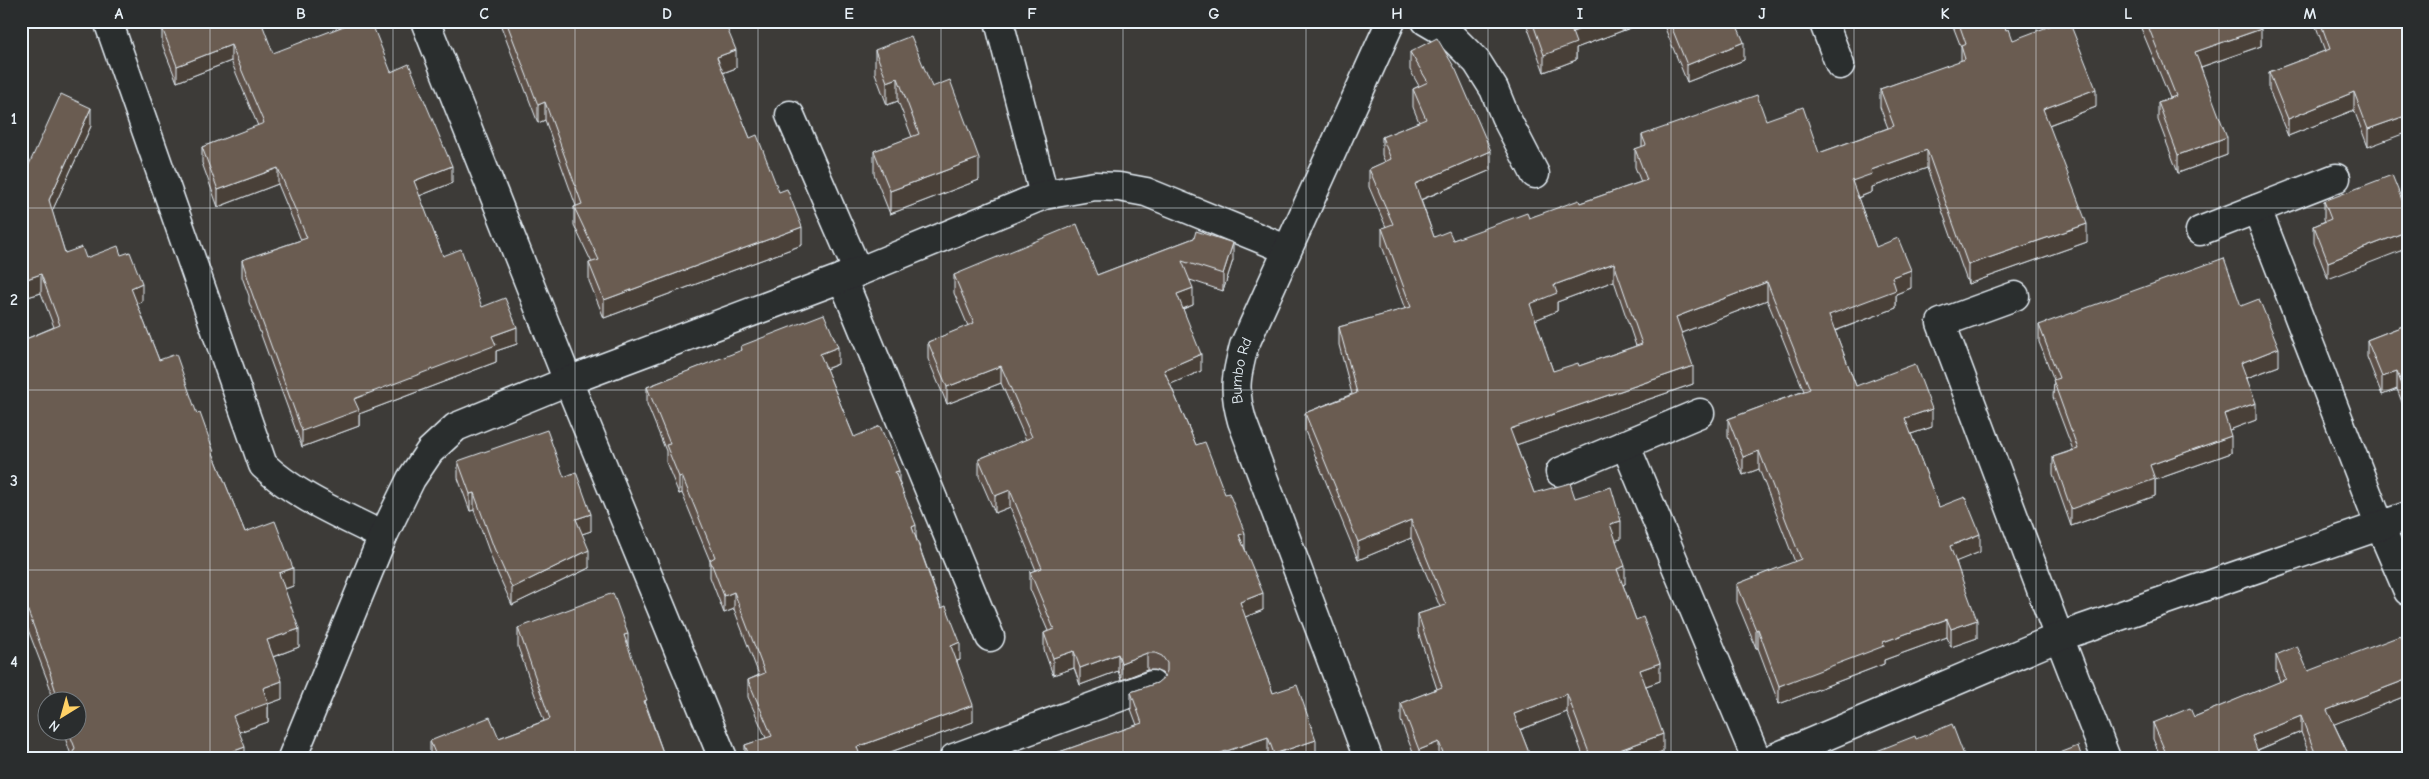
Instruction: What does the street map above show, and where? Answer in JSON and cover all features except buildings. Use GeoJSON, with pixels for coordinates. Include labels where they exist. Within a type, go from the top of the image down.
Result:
{"type":"FeatureCollection","features":[{"type":"Feature","properties":{"kind":"street"},"geometry":{"type":"LineString","coordinates":[[108,21],[263,465],[280,481],[298,493],[383,536]]}},
{"type":"Feature","properties":{"kind":"street"},"geometry":{"type":"LineString","coordinates":[[425,21],[568,381],[722,758]]}},
{"type":"Feature","properties":{"kind":"street"},"geometry":{"type":"LineString","coordinates":[[999,21],[1044,195]]}},
{"type":"Feature","properties":{"kind":"street","name":"Bumbo Rd"},"geometry":{"type":"LineString","coordinates":[[1368,758],[1242,421],[1235,396],[1238,368],[1244,346],[1286,249],[1391,21]]}},
{"type":"Feature","properties":{"kind":"street"},"geometry":{"type":"LineString","coordinates":[[1426,21],[1450,35],[1477,62],[1494,89],[1505,116],[1534,174]]}},
{"type":"Feature","properties":{"kind":"street"},"geometry":{"type":"LineString","coordinates":[[1823,21],[1840,65]]}},
{"type":"Feature","properties":{"kind":"street"},"geometry":{"type":"LineString","coordinates":[[790,115],[990,637]]}},
{"type":"Feature","properties":{"kind":"street"},"geometry":{"type":"LineString","coordinates":[[2200,231],[2336,178]]}},
{"type":"Feature","properties":{"kind":"street"},"geometry":{"type":"LineString","coordinates":[[292,758],[383,536],[411,479],[426,458],[456,427],[568,381],[850,275],[1044,195],[1095,186],[1119,186],[1146,192],[1286,249]]}},
{"type":"Feature","properties":{"kind":"street"},"geometry":{"type":"LineString","coordinates":[[2257,209],[2380,526],[2408,591]]}},
{"type":"Feature","properties":{"kind":"street"},"geometry":{"type":"LineString","coordinates":[[2015,296],[1941,323],[2106,758]]}},
{"type":"Feature","properties":{"kind":"street"},"geometry":{"type":"LineString","coordinates":[[1560,472],[1700,412]]}},
{"type":"Feature","properties":{"kind":"street"},"geometry":{"type":"LineString","coordinates":[[1625,444],[1756,758]]}},
{"type":"Feature","properties":{"kind":"street"},"geometry":{"type":"LineString","coordinates":[[1774,758],[2059,637],[2408,516]]}},
{"type":"Feature","properties":{"kind":"street"},"geometry":{"type":"LineString","coordinates":[[954,758],[1152,685]]}}]}
